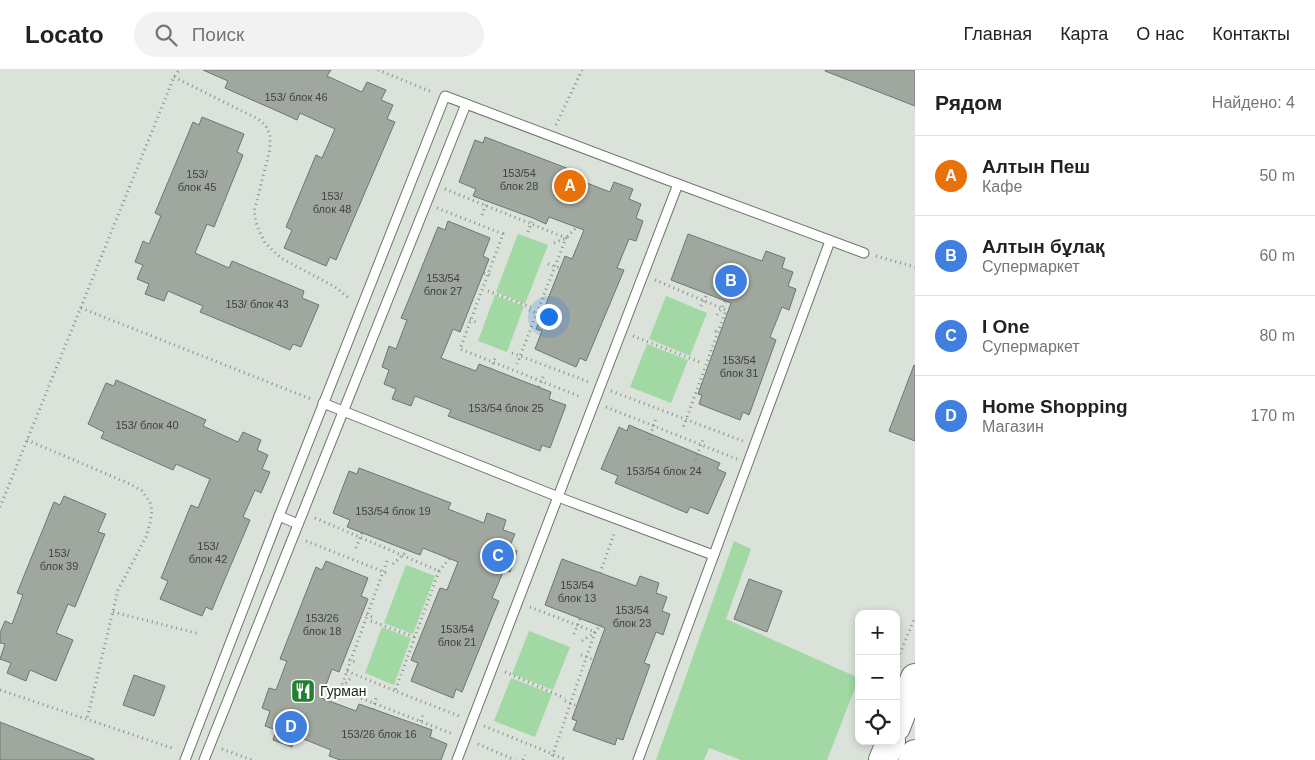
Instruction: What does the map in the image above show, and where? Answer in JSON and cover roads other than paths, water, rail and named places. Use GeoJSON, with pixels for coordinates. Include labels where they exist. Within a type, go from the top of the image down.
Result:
{"type":"FeatureCollection","features":[{"type":"Feature","properties":{"kind":"main road"},"geometry":{"type":"LineString","coordinates":[[900,717],[915,678]]}},
{"type":"Feature","properties":{"kind":"main road"},"geometry":{"type":"LineString","coordinates":[[883,760],[889,745]]}},
{"type":"Feature","properties":{"kind":"main road"},"geometry":{"type":"LineString","coordinates":[[912,760],[915,754]]}},
{"type":"Feature","properties":{"kind":"lane"},"geometry":{"type":"LineString","coordinates":[[466,104],[204,760],[186,757],[444,96],[466,104],[830,241],[864,253]]}},
{"type":"Feature","properties":{"kind":"lane"},"geometry":{"type":"LineString","coordinates":[[457,760],[678,184]]}},
{"type":"Feature","properties":{"kind":"lane"},"geometry":{"type":"LineString","coordinates":[[638,760],[830,241]]}},
{"type":"Feature","properties":{"kind":"lane"},"geometry":{"type":"LineString","coordinates":[[323,403],[558,497],[713,555]]}},
{"type":"Feature","properties":{"kind":"lane"},"geometry":{"type":"LineString","coordinates":[[279,516],[298,524]]}},
{"type":"Feature","properties":{"kind":"place","name":"Алтын Пеш"},"geometry":{"type":"Point","coordinates":[570,186]}},
{"type":"Feature","properties":{"kind":"place","name":"Алтын бұлақ"},"geometry":{"type":"Point","coordinates":[731,281]}},
{"type":"Feature","properties":{"kind":"place","name":"I One"},"geometry":{"type":"Point","coordinates":[498,556]}},
{"type":"Feature","properties":{"kind":"place","name":"Гурман"},"geometry":{"type":"Point","coordinates":[303,691]}},
{"type":"Feature","properties":{"kind":"place","name":"Home Shopping"},"geometry":{"type":"Point","coordinates":[291,727]}}]}
